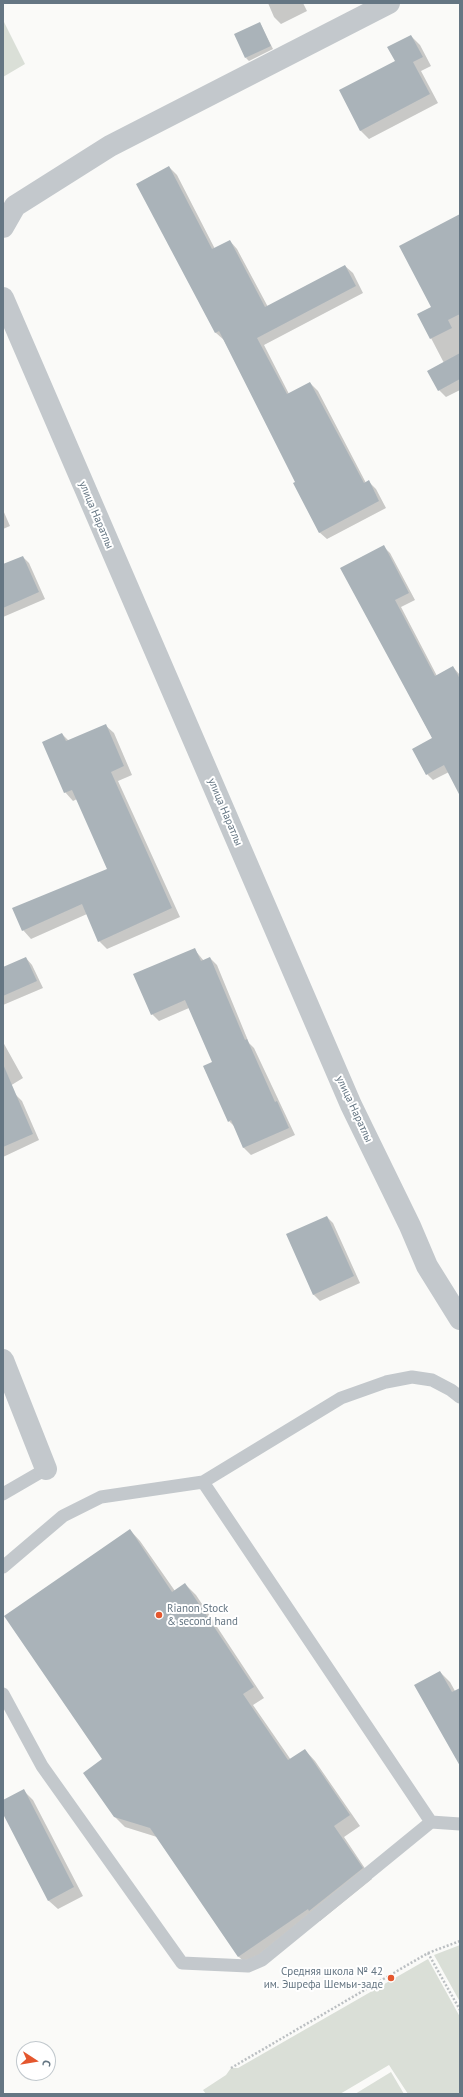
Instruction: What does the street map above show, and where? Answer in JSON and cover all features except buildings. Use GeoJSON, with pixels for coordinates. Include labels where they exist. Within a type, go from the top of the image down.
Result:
{"type":"FeatureCollection","features":[{"type":"Feature","properties":{"kind":"street"},"geometry":{"type":"LineString","coordinates":[[3,227],[15,206],[110,146],[389,3]]}},
{"type":"Feature","properties":{"kind":"street","name":"улица Наратлы"},"geometry":{"type":"LineString","coordinates":[[3,298],[351,1105],[410,1226],[427,1266],[460,1319]]}},
{"type":"Feature","properties":{"kind":"street"},"geometry":{"type":"LineString","coordinates":[[3,1360],[46,1469]]}},
{"type":"Feature","properties":{"kind":"lane"},"geometry":{"type":"LineString","coordinates":[[3,1567],[63,1516],[101,1497],[203,1482],[341,1398],[386,1382],[412,1377],[432,1380],[451,1390],[460,1397]]}},
{"type":"Feature","properties":{"kind":"lane"},"geometry":{"type":"LineString","coordinates":[[3,1494],[46,1469]]}},
{"type":"Feature","properties":{"kind":"lane"},"geometry":{"type":"LineString","coordinates":[[203,1482],[431,1822]]}},
{"type":"Feature","properties":{"kind":"lane"},"geometry":{"type":"LineString","coordinates":[[3,1694],[42,1766],[182,1963],[248,1966],[262,1960],[431,1822],[460,1824]]}},
{"type":"Feature","properties":{"kind":"path"},"geometry":{"type":"LineString","coordinates":[[231,2068],[428,1953],[460,1941]]}},
{"type":"Feature","properties":{"kind":"path"},"geometry":{"type":"LineString","coordinates":[[428,1953],[460,2010]]}},
{"type":"Feature","properties":{"kind":"shaded area"},"geometry":{"type":"Polygon","coordinates":[[[3,20],[25,64],[3,77],[3,20]]]}},
{"type":"Feature","properties":{"kind":"shaded area"},"geometry":{"type":"Polygon","coordinates":[[[460,1945],[460,2002],[434,1955],[460,1945]]]}},
{"type":"Feature","properties":{"kind":"shaded area"},"geometry":{"type":"Polygon","coordinates":[[[428,1959],[460,2017],[460,2094],[408,2094],[389,2065],[340,2094],[206,2094],[203,2090],[226,2075],[231,2068],[238,2068],[428,1959]]]}},
{"type":"Feature","properties":{"kind":"shaded area"},"geometry":{"type":"Polygon","coordinates":[[[391,2072],[404,2094],[355,2094],[391,2072]]]}},
{"type":"Feature","properties":{"kind":"place","name":"Rianon Stock & second hand"},"geometry":{"type":"Point","coordinates":[159,1615]}},
{"type":"Feature","properties":{"kind":"place","name":"Средняя школа № 42 им. Эшрефа Шемьи-заде"},"geometry":{"type":"Point","coordinates":[391,1978]}}]}
